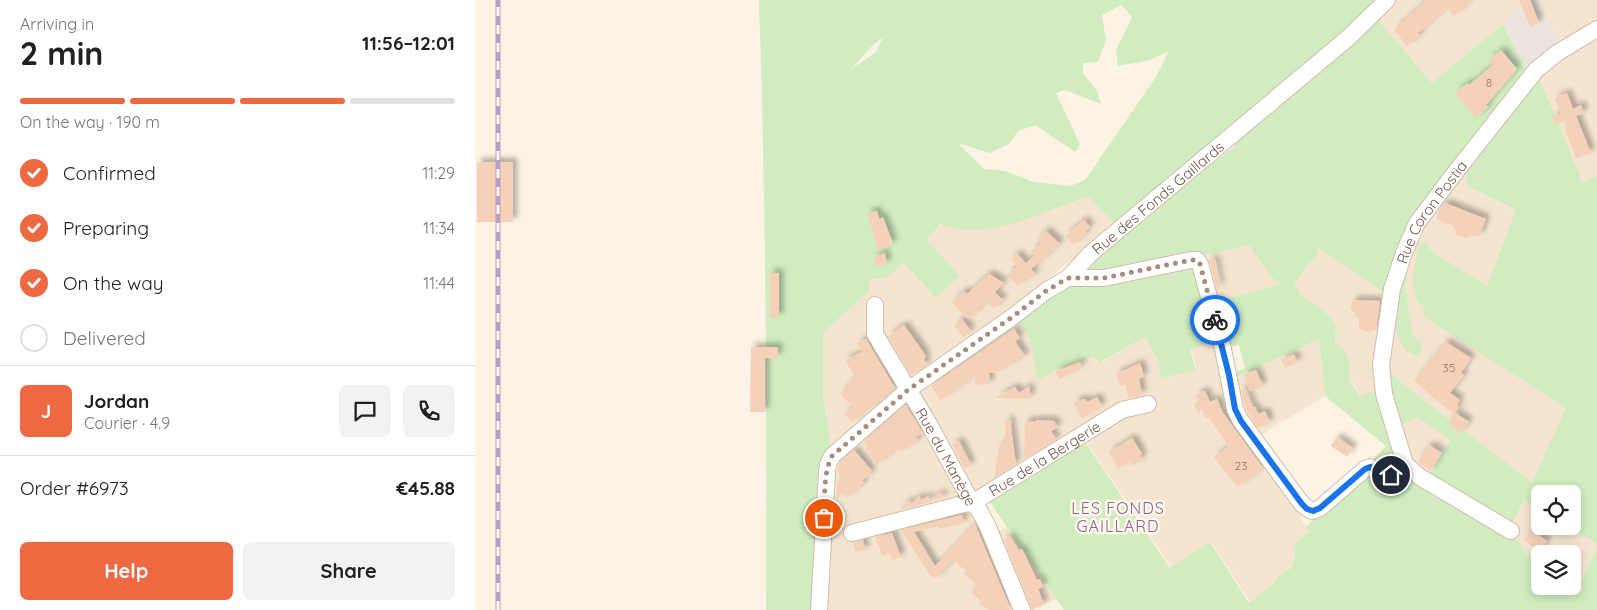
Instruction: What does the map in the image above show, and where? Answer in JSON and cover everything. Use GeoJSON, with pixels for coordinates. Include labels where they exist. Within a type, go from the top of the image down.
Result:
{"type":"FeatureCollection","features":[{"type":"Feature","properties":{"kind":"street","name":"Rue des Fonds Gaillards"},"geometry":{"type":"LineString","coordinates":[[819,610],[828,464],[832,456],[908,390],[1046,291],[1068,278],[1090,254],[1348,38],[1387,0]]}},
{"type":"Feature","properties":{"kind":"street","name":"Rue Coron Postia"},"geometry":{"type":"LineString","coordinates":[[1405,464],[1384,394],[1381,366],[1392,289],[1404,253],[1417,223],[1536,70],[1557,53],[1597,30]]}},
{"type":"Feature","properties":{"kind":"street"},"geometry":{"type":"LineString","coordinates":[[1068,278],[1104,278],[1197,260],[1200,264],[1221,341],[1235,409],[1241,421],[1307,509],[1313,511],[1320,508],[1365,469],[1370,467],[1381,473],[1391,475],[1401,470],[1405,464],[1420,477],[1511,532]]}},
{"type":"Feature","properties":{"kind":"street","name":"Rue du Manège"},"geometry":{"type":"LineString","coordinates":[[875,305],[875,334],[929,424],[973,503],[978,508],[988,527],[1022,610]]}},
{"type":"Feature","properties":{"kind":"street","name":"Rue de la Bergerie"},"geometry":{"type":"LineString","coordinates":[[853,533],[973,503],[1121,410],[1148,404]]}},
{"type":"Feature","properties":{"kind":"shaded area"},"geometry":{"type":"Polygon","coordinates":[[[1387,0],[1532,0],[1432,83],[1379,21],[1374,11],[1387,0]]]}},
{"type":"Feature","properties":{"kind":"shaded area"},"geometry":{"type":"Polygon","coordinates":[[[1532,0],[1537,0],[1560,45],[1526,72],[1503,24],[1532,0]]]}},
{"type":"Feature","properties":{"kind":"shaded area"},"geometry":{"type":"Polygon","coordinates":[[[1537,0],[1597,0],[1597,176],[1580,182],[1536,70],[1560,45],[1537,0]]]}},
{"type":"Feature","properties":{"kind":"shaded area"},"geometry":{"type":"Polygon","coordinates":[[[1466,167],[1467,186],[1517,211],[1487,286],[1430,250],[1424,316],[1567,408],[1532,482],[1404,385],[1392,373],[1386,357],[1384,394],[1359,397],[1350,379],[1350,367],[1335,344],[1336,327],[1320,308],[1300,294],[1294,283],[1317,254],[1317,247],[1404,253],[1466,167]]]}},
{"type":"Feature","properties":{"kind":"shaded area"},"geometry":{"type":"Polygon","coordinates":[[[1089,197],[1115,224],[1088,249],[1042,284],[1046,291],[1032,338],[1040,379],[1057,369],[1096,355],[1102,362],[1146,336],[1157,355],[1164,378],[1197,369],[1191,348],[1222,340],[1231,379],[1319,339],[1325,396],[1257,437],[1305,513],[1300,518],[1309,530],[1301,538],[1294,551],[1293,564],[1274,583],[1250,602],[1211,542],[1172,568],[1082,436],[974,498],[916,396],[987,335],[908,390],[993,534],[1007,527],[1056,599],[1032,610],[819,610],[832,456],[823,395],[823,333],[869,291],[869,279],[884,278],[903,262],[936,298],[960,276],[927,240],[942,224],[982,230],[1029,218],[1089,197]]]}},
{"type":"Feature","properties":{"kind":"shaded area"},"geometry":{"type":"Polygon","coordinates":[[[1249,245],[1282,284],[1211,303],[1197,260],[1206,255],[1249,245]]]}},
{"type":"Feature","properties":{"kind":"shaded area"},"geometry":{"type":"Polygon","coordinates":[[[1417,417],[1451,440],[1421,486],[1395,465],[1400,426],[1417,417]]]}},
{"type":"Feature","properties":{"kind":"shaded area"},"geometry":{"type":"Polygon","coordinates":[[[1524,500],[1531,504],[1531,535],[1581,534],[1597,544],[1597,547],[1581,582],[1581,545],[1531,545],[1531,560],[1509,530],[1524,500]]]}},
{"type":"Feature","properties":{"kind":"green space"},"geometry":{"type":"Polygon","coordinates":[[[759,0],[1387,0],[1374,11],[1379,21],[1432,83],[1503,24],[1526,72],[1536,70],[1581,182],[1597,176],[1597,544],[1581,534],[1581,485],[1531,485],[1531,504],[1524,500],[1509,530],[1531,559],[1531,595],[1581,595],[1581,582],[1597,547],[1597,610],[1064,610],[985,495],[1081,436],[1170,568],[1210,542],[1249,603],[1290,568],[1295,557],[1295,544],[1309,531],[1306,527],[1386,446],[1325,396],[1319,339],[1230,380],[1229,375],[1245,368],[1239,345],[1223,349],[1220,341],[1190,349],[1196,370],[1162,378],[1156,356],[1145,337],[1100,362],[1094,356],[1056,370],[1038,380],[1030,339],[1015,315],[1068,287],[1077,285],[1093,273],[1088,270],[1087,264],[1122,233],[1235,146],[1226,140],[1115,224],[1089,197],[1016,223],[997,227],[978,230],[960,229],[941,224],[927,240],[960,276],[936,298],[903,262],[891,275],[884,278],[869,279],[869,291],[823,333],[823,395],[832,456],[819,610],[766,610],[763,152],[759,0]],[[1121,5],[1102,15],[1106,40],[1098,62],[1083,63],[1083,73],[1097,91],[1101,104],[1065,90],[1056,93],[1080,144],[1075,152],[1035,125],[1018,131],[1009,144],[990,153],[958,143],[984,169],[1005,171],[1034,182],[1070,186],[1085,180],[1156,77],[1169,51],[1150,60],[1118,66],[1116,50],[1132,17],[1121,5]],[[883,37],[871,47],[851,69],[876,52],[883,37]],[[1466,168],[1417,223],[1407,266],[1406,290],[1412,334],[1423,345],[1420,355],[1417,356],[1409,352],[1403,347],[1399,339],[1392,294],[1391,297],[1317,247],[1317,254],[1294,283],[1300,294],[1331,318],[1336,327],[1335,343],[1347,356],[1350,379],[1359,397],[1370,392],[1377,392],[1386,357],[1392,373],[1404,385],[1532,482],[1566,408],[1423,316],[1424,306],[1418,302],[1414,291],[1416,256],[1419,244],[1423,242],[1427,243],[1430,250],[1487,286],[1516,210],[1467,186],[1466,168]],[[1249,245],[1206,255],[1197,260],[1211,303],[1281,284],[1270,276],[1249,245]],[[1417,417],[1400,426],[1395,465],[1421,486],[1451,440],[1417,417]]]}},
{"type":"Feature","properties":{"kind":"building"},"geometry":{"type":"Polygon","coordinates":[[[1427,0],[1472,0],[1453,16],[1447,8],[1418,33],[1420,35],[1407,46],[1394,30],[1427,0]]]}},
{"type":"Feature","properties":{"kind":"building"},"geometry":{"type":"Polygon","coordinates":[[[1519,0],[1530,0],[1539,23],[1530,27],[1519,0]]]}},
{"type":"Feature","properties":{"kind":"building"},"geometry":{"type":"Polygon","coordinates":[[[1501,50],[1517,69],[1486,105],[1488,107],[1476,118],[1455,93],[1468,83],[1469,85],[1493,65],[1489,60],[1501,50]]]}},
{"type":"Feature","properties":{"kind":"building"},"geometry":{"type":"Polygon","coordinates":[[[1567,93],[1573,109],[1581,105],[1584,113],[1576,116],[1591,153],[1576,158],[1565,129],[1567,128],[1564,121],[1555,125],[1552,118],[1561,114],[1555,98],[1567,93]]]}},
{"type":"Feature","properties":{"kind":"building"},"geometry":{"type":"Polygon","coordinates":[[[477,162],[513,162],[513,222],[477,222],[477,162]]]}},
{"type":"Feature","properties":{"kind":"building"},"geometry":{"type":"Polygon","coordinates":[[[1445,203],[1486,219],[1479,237],[1469,233],[1467,239],[1455,234],[1454,226],[1436,219],[1438,214],[1436,214],[1445,203]]]}},
{"type":"Feature","properties":{"kind":"building"},"geometry":{"type":"Polygon","coordinates":[[[877,211],[879,219],[883,217],[893,244],[878,250],[867,213],[877,211]]]}},
{"type":"Feature","properties":{"kind":"building"},"geometry":{"type":"Polygon","coordinates":[[[1084,220],[1090,227],[1085,232],[1086,234],[1073,245],[1065,236],[1084,220]]]}},
{"type":"Feature","properties":{"kind":"building"},"geometry":{"type":"Polygon","coordinates":[[[1046,231],[1060,244],[1031,269],[1035,274],[1029,280],[1027,277],[1018,286],[1007,275],[1017,266],[1020,269],[1011,259],[1017,254],[1026,263],[1035,255],[1031,251],[1041,243],[1037,239],[1046,231]]]}},
{"type":"Feature","properties":{"kind":"building"},"geometry":{"type":"Polygon","coordinates":[[[885,253],[887,264],[876,266],[874,257],[885,253]]]}},
{"type":"Feature","properties":{"kind":"building"},"geometry":{"type":"Polygon","coordinates":[[[1215,259],[1220,288],[1217,289],[1209,260],[1215,259]]]}},
{"type":"Feature","properties":{"kind":"building"},"geometry":{"type":"Polygon","coordinates":[[[770,273],[779,273],[779,318],[770,318],[770,273]]]}},
{"type":"Feature","properties":{"kind":"building"},"geometry":{"type":"Polygon","coordinates":[[[989,274],[1004,283],[995,292],[1003,300],[993,309],[987,301],[968,319],[952,302],[964,291],[967,294],[989,274]]]}},
{"type":"Feature","properties":{"kind":"building"},"geometry":{"type":"Polygon","coordinates":[[[1353,300],[1380,301],[1376,330],[1371,330],[1372,333],[1359,329],[1359,317],[1355,317],[1355,313],[1350,308],[1353,300]]]}},
{"type":"Feature","properties":{"kind":"building"},"geometry":{"type":"Polygon","coordinates":[[[962,319],[971,331],[964,337],[954,326],[962,319]]]}},
{"type":"Feature","properties":{"kind":"building"},"geometry":{"type":"Polygon","coordinates":[[[904,325],[926,356],[924,360],[927,364],[911,375],[888,336],[904,325]]]}},
{"type":"Feature","properties":{"kind":"building"},"geometry":{"type":"Polygon","coordinates":[[[1014,329],[1020,338],[1015,341],[1025,356],[998,372],[989,373],[990,384],[975,385],[975,377],[940,400],[931,386],[1014,329]]]}},
{"type":"Feature","properties":{"kind":"building"},"geometry":{"type":"Polygon","coordinates":[[[866,339],[895,388],[871,409],[869,406],[852,422],[845,414],[853,407],[840,394],[855,377],[845,360],[862,352],[857,343],[866,339]]]}},
{"type":"Feature","properties":{"kind":"building"},"geometry":{"type":"Polygon","coordinates":[[[1446,342],[1471,358],[1461,373],[1464,375],[1450,393],[1460,400],[1457,405],[1459,407],[1453,413],[1414,381],[1446,342]]]}},
{"type":"Feature","properties":{"kind":"building"},"geometry":{"type":"Polygon","coordinates":[[[751,347],[778,347],[778,358],[765,358],[765,412],[750,412],[751,347]]]}},
{"type":"Feature","properties":{"kind":"building"},"geometry":{"type":"Polygon","coordinates":[[[1294,354],[1298,362],[1285,368],[1281,360],[1294,354]]]}},
{"type":"Feature","properties":{"kind":"building"},"geometry":{"type":"Polygon","coordinates":[[[1080,362],[1082,367],[1060,379],[1055,372],[1080,362]]]}},
{"type":"Feature","properties":{"kind":"building"},"geometry":{"type":"Polygon","coordinates":[[[1140,363],[1144,376],[1139,379],[1142,395],[1128,398],[1126,385],[1121,386],[1116,374],[1140,363]]]}},
{"type":"Feature","properties":{"kind":"building"},"geometry":{"type":"Polygon","coordinates":[[[1256,370],[1263,386],[1250,391],[1244,375],[1256,370]]]}},
{"type":"Feature","properties":{"kind":"building"},"geometry":{"type":"Polygon","coordinates":[[[1030,386],[1030,399],[995,398],[1015,387],[1019,393],[1030,386]]]}},
{"type":"Feature","properties":{"kind":"building"},"geometry":{"type":"Polygon","coordinates":[[[1245,388],[1253,408],[1255,407],[1258,414],[1265,411],[1270,422],[1258,428],[1245,406],[1241,390],[1245,388]]]}},
{"type":"Feature","properties":{"kind":"building"},"geometry":{"type":"Polygon","coordinates":[[[1205,391],[1210,402],[1217,399],[1223,413],[1263,468],[1237,487],[1214,457],[1229,446],[1209,418],[1206,419],[1202,410],[1198,412],[1194,404],[1199,402],[1196,395],[1205,391]]]}},
{"type":"Feature","properties":{"kind":"building"},"geometry":{"type":"Polygon","coordinates":[[[1097,397],[1102,406],[1082,418],[1073,402],[1085,399],[1087,402],[1097,397]]]}},
{"type":"Feature","properties":{"kind":"building"},"geometry":{"type":"Polygon","coordinates":[[[906,405],[923,433],[916,437],[918,441],[900,452],[897,448],[875,466],[864,441],[906,405]]]}},
{"type":"Feature","properties":{"kind":"building"},"geometry":{"type":"Polygon","coordinates":[[[1454,412],[1469,422],[1460,433],[1449,424],[1454,412]]]}},
{"type":"Feature","properties":{"kind":"building"},"geometry":{"type":"Polygon","coordinates":[[[1006,420],[1010,420],[1016,464],[994,478],[1000,444],[1004,445],[1006,420]]]}},
{"type":"Feature","properties":{"kind":"building"},"geometry":{"type":"Polygon","coordinates":[[[1036,420],[1054,421],[1058,427],[1051,431],[1056,439],[1024,459],[1025,421],[1036,422],[1036,420]]]}},
{"type":"Feature","properties":{"kind":"building"},"geometry":{"type":"Polygon","coordinates":[[[1337,437],[1353,448],[1347,457],[1331,446],[1337,437]]]}},
{"type":"Feature","properties":{"kind":"building"},"geometry":{"type":"Polygon","coordinates":[[[1132,438],[1142,454],[1140,455],[1142,459],[1132,466],[1130,461],[1118,468],[1109,452],[1132,438]]]}},
{"type":"Feature","properties":{"kind":"building"},"geometry":{"type":"Polygon","coordinates":[[[959,441],[971,465],[965,469],[952,445],[959,441]]]}},
{"type":"Feature","properties":{"kind":"building"},"geometry":{"type":"Polygon","coordinates":[[[1429,445],[1442,453],[1430,471],[1418,462],[1429,445]]]}},
{"type":"Feature","properties":{"kind":"building"},"geometry":{"type":"Polygon","coordinates":[[[854,450],[872,471],[869,473],[870,475],[862,480],[864,483],[847,497],[843,493],[836,499],[836,485],[843,479],[837,471],[838,467],[840,462],[854,450]]]}},
{"type":"Feature","properties":{"kind":"building"},"geometry":{"type":"Polygon","coordinates":[[[941,493],[944,498],[899,510],[909,500],[911,504],[919,496],[921,500],[928,496],[930,500],[941,493]]]}},
{"type":"Feature","properties":{"kind":"building"},"geometry":{"type":"Polygon","coordinates":[[[962,515],[964,523],[939,529],[938,526],[914,532],[935,566],[975,524],[1011,610],[988,610],[979,604],[981,601],[971,592],[977,585],[964,574],[966,571],[953,560],[935,579],[929,574],[901,530],[962,515]]]}},
{"type":"Feature","properties":{"kind":"building"},"geometry":{"type":"Polygon","coordinates":[[[1531,531],[1531,535],[1539,535],[1547,541],[1544,545],[1531,546],[1524,540],[1531,531]]]}},
{"type":"Feature","properties":{"kind":"building"},"geometry":{"type":"Polygon","coordinates":[[[892,533],[901,557],[892,560],[889,554],[882,556],[875,537],[892,533]]]}},
{"type":"Feature","properties":{"kind":"building"},"geometry":{"type":"Polygon","coordinates":[[[1010,536],[1019,550],[1022,549],[1037,580],[1040,579],[1043,587],[1038,589],[1044,604],[1032,610],[1004,539],[1010,536]]]}},
{"type":"Feature","properties":{"kind":"building"},"geometry":{"type":"Polygon","coordinates":[[[863,540],[865,550],[856,552],[853,543],[863,540]]]}},
{"type":"Feature","properties":{"kind":"railway"},"geometry":{"type":"LineString","coordinates":[[498,0],[498,610]]}},
{"type":"Feature","properties":{"kind":"way so far"},"geometry":{"type":"LineString","coordinates":[[824,518],[828,464],[832,456],[908,390],[1046,291],[1068,278],[1104,278],[1197,260],[1200,264],[1215,320]]}},
{"type":"Feature","properties":{"kind":"district","name":"LES FONDS GAILLARD"},"geometry":{"type":"Point","coordinates":[1118,517]}},
{"type":"Feature","properties":{"kind":"route"},"geometry":{"type":"LineString","coordinates":[[1215,320],[1229,375],[1235,409],[1241,421],[1307,509],[1313,511],[1320,508],[1365,469],[1370,467],[1386,475],[1391,475]]}}]}
